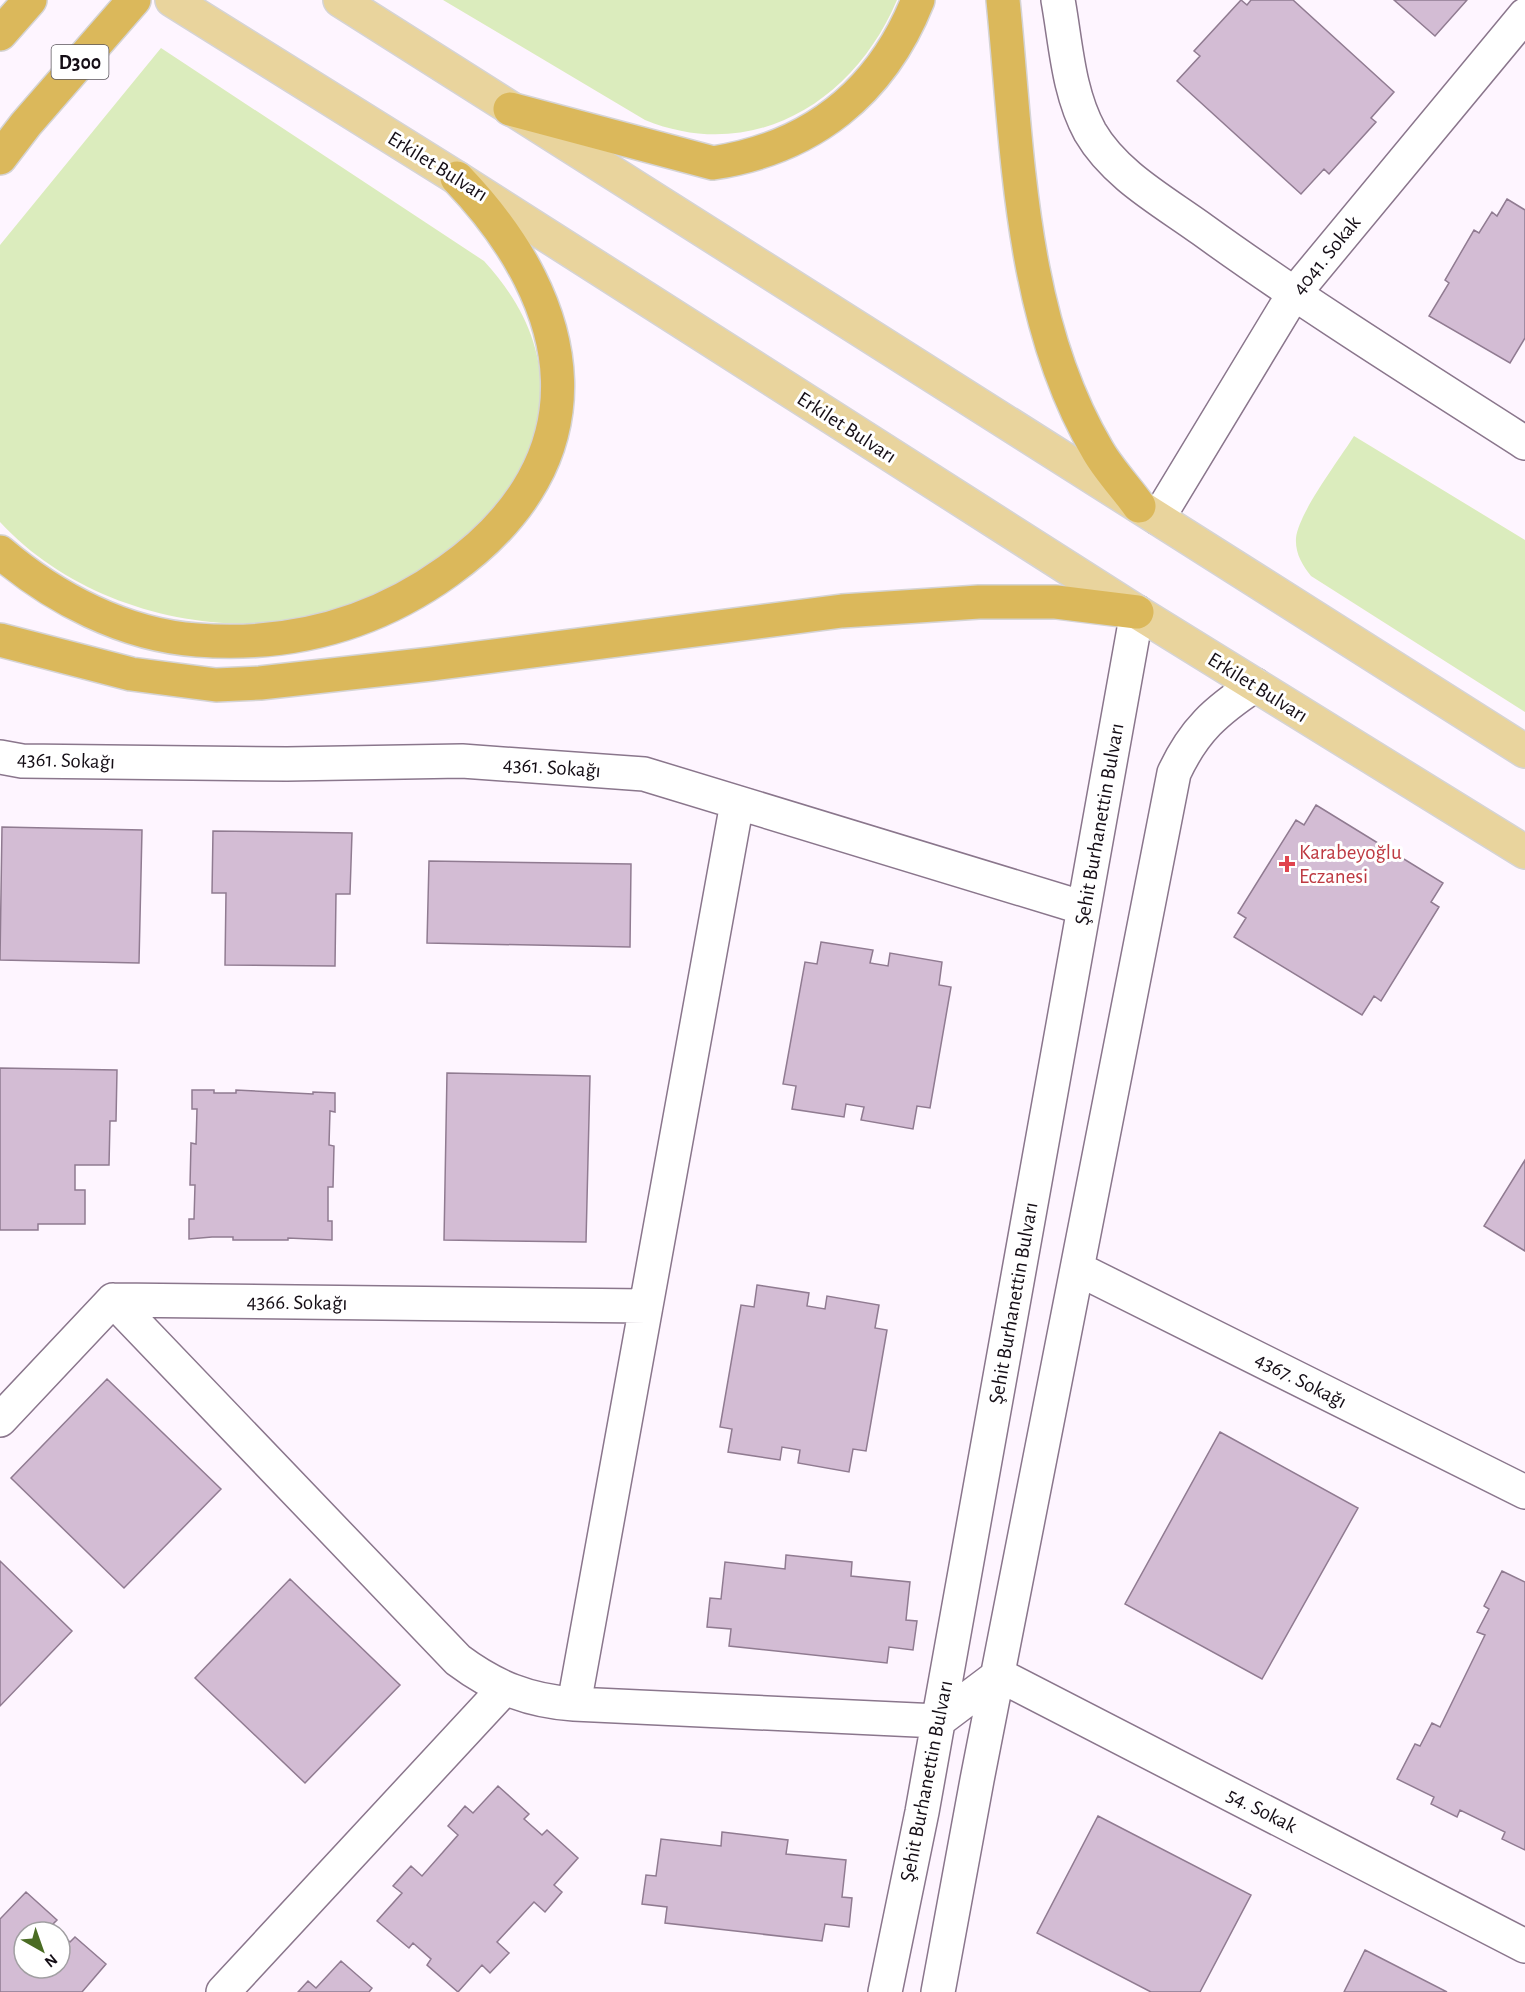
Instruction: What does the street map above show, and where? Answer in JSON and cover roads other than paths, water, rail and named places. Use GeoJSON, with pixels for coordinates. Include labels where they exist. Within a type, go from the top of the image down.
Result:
{"type":"FeatureCollection","features":[{"type":"Feature","properties":{"kind":"highway"},"geometry":{"type":"LineString","coordinates":[[0,34],[30,0]]}},
{"type":"Feature","properties":{"kind":"highway","name":"D300"},"geometry":{"type":"LineString","coordinates":[[0,153],[134,0]]}},
{"type":"Feature","properties":{"kind":"highway"},"geometry":{"type":"LineString","coordinates":[[510,109],[713,163],[741,158],[794,140],[846,105],[870,82],[889,56],[918,0]]}},
{"type":"Feature","properties":{"kind":"highway"},"geometry":{"type":"LineString","coordinates":[[1003,0],[1029,249],[1038,299],[1051,347],[1073,401],[1098,452],[1149,512]]}},
{"type":"Feature","properties":{"kind":"highway"},"geometry":{"type":"LineString","coordinates":[[0,158],[26,124]]}},
{"type":"Feature","properties":{"kind":"highway"},"geometry":{"type":"LineString","coordinates":[[0,552],[46,587],[99,614],[162,635],[195,640],[232,641],[310,634],[350,624],[388,608],[424,588],[479,548],[517,509],[542,464],[556,412],[557,357],[549,328],[524,266],[483,205],[457,178]]}},
{"type":"Feature","properties":{"kind":"highway"},"geometry":{"type":"LineString","coordinates":[[0,640],[131,674],[216,685],[260,683],[420,666],[843,611],[911,605],[1056,602],[1137,612]]}},
{"type":"Feature","properties":{"kind":"main road","name":"Erkilet Bulvarı"},"geometry":{"type":"LineString","coordinates":[[172,0],[457,178],[1137,612],[1525,852]]}},
{"type":"Feature","properties":{"kind":"main road"},"geometry":{"type":"LineString","coordinates":[[340,0],[1525,751]]}},
{"type":"Feature","properties":{"kind":"street"},"geometry":{"type":"LineString","coordinates":[[1059,0],[1072,81],[1079,107],[1103,150],[1135,181],[1293,295],[1525,443]]}},
{"type":"Feature","properties":{"kind":"street","name":"4041. Sokak"},"geometry":{"type":"LineString","coordinates":[[1149,512],[1293,295],[1525,15]]}},
{"type":"Feature","properties":{"kind":"street","name":"Şehit Burhanettin Bulvarı"},"geometry":{"type":"LineString","coordinates":[[885,1992],[938,1721],[1137,612]]}},
{"type":"Feature","properties":{"kind":"street"},"geometry":{"type":"LineString","coordinates":[[938,1992],[1174,773],[1187,746],[1205,723],[1255,685]]}},
{"type":"Feature","properties":{"kind":"street","name":"4361. Sokağı"},"geometry":{"type":"LineString","coordinates":[[0,757],[22,761],[287,764],[462,761],[644,774],[1084,908]]}},
{"type":"Feature","properties":{"kind":"street"},"geometry":{"type":"LineString","coordinates":[[574,1704],[736,803]]}},
{"type":"Feature","properties":{"kind":"street","name":"4367. Sokağı"},"geometry":{"type":"LineString","coordinates":[[1078,1269],[1525,1492]]}},
{"type":"Feature","properties":{"kind":"street"},"geometry":{"type":"LineString","coordinates":[[0,1420],[113,1300],[458,1660],[504,1689],[534,1699],[574,1704],[938,1721],[999,1675]]}},
{"type":"Feature","properties":{"kind":"street","name":"4366. Sokağı"},"geometry":{"type":"LineString","coordinates":[[113,1300],[646,1306]]}},
{"type":"Feature","properties":{"kind":"street","name":"54. Sokak"},"geometry":{"type":"LineString","coordinates":[[999,1675],[1525,1946]]}},
{"type":"Feature","properties":{"kind":"street"},"geometry":{"type":"LineString","coordinates":[[223,1992],[504,1689]]}},
{"type":"Feature","properties":{"kind":"place","name":"Karabeyoğlu Eczanesi"},"geometry":{"type":"Point","coordinates":[1287,864]}}]}
